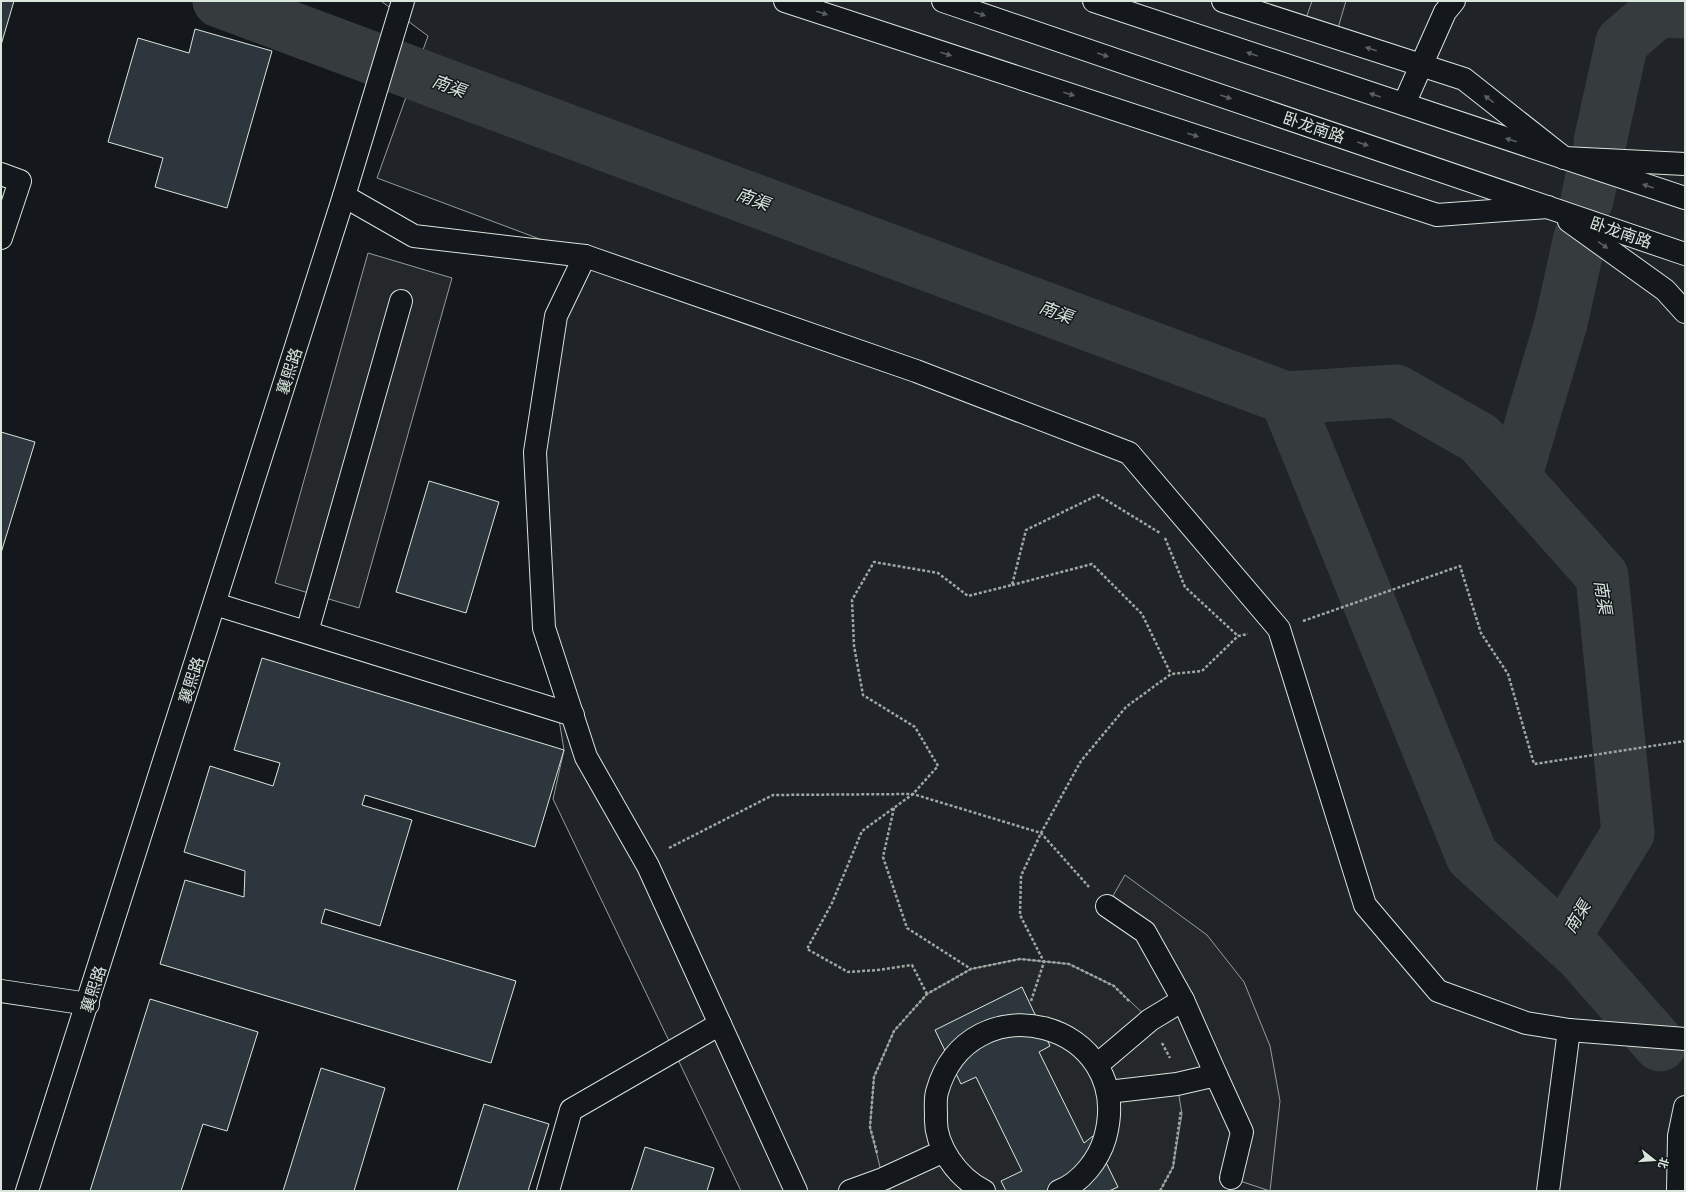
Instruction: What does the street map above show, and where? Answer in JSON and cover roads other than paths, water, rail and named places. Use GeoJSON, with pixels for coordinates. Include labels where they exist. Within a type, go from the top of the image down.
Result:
{"type":"FeatureCollection","features":[{"type":"Feature","properties":{"kind":"main road","name":"襄熙路"},"geometry":{"type":"LineString","coordinates":[[27,1191],[88,1004],[353,169],[403,1]]}},
{"type":"Feature","properties":{"kind":"main road"},"geometry":{"type":"LineString","coordinates":[[785,1],[1437,215],[1548,207],[1665,290],[1685,312]]}},
{"type":"Feature","properties":{"kind":"main road","name":"卧龙南路"},"geometry":{"type":"LineString","coordinates":[[943,1],[1685,254]]}},
{"type":"Feature","properties":{"kind":"main road"},"geometry":{"type":"LineString","coordinates":[[1094,1],[1685,198]]}},
{"type":"Feature","properties":{"kind":"main road"},"geometry":{"type":"LineString","coordinates":[[1222,1],[1464,79],[1564,158],[1685,164]]}},
{"type":"Feature","properties":{"kind":"main road"},"geometry":{"type":"LineString","coordinates":[[1404,104],[1445,12],[1454,1]]}},
{"type":"Feature","properties":{"kind":"main road"},"geometry":{"type":"LineString","coordinates":[[1,174],[20,181],[1,238]]}},
{"type":"Feature","properties":{"kind":"main road"},"geometry":{"type":"LineString","coordinates":[[344,196],[414,236],[585,256],[916,371],[1128,453],[1280,629],[1365,905],[1438,991],[1526,1023],[1569,1030],[1685,1039]]}},
{"type":"Feature","properties":{"kind":"main road"},"geometry":{"type":"LineString","coordinates":[[585,256],[556,316],[535,452],[544,628],[586,757],[648,866],[796,1191]]}},
{"type":"Feature","properties":{"kind":"main road"},"geometry":{"type":"LineString","coordinates":[[307,632],[401,301]]}},
{"type":"Feature","properties":{"kind":"main road"},"geometry":{"type":"LineString","coordinates":[[215,604],[572,716]]}},
{"type":"Feature","properties":{"kind":"main road"},"geometry":{"type":"LineString","coordinates":[[1107,906],[1146,932],[1183,1000],[1242,1132],[1231,1178]]}},
{"type":"Feature","properties":{"kind":"main road"},"geometry":{"type":"LineString","coordinates":[[1,991],[88,1004]]}},
{"type":"Feature","properties":{"kind":"main road"},"geometry":{"type":"LineString","coordinates":[[1097,1065],[1150,1020],[1183,1000]]}},
{"type":"Feature","properties":{"kind":"main road"},"geometry":{"type":"LineString","coordinates":[[548,1191],[571,1110],[720,1024]]}},
{"type":"Feature","properties":{"kind":"main road"},"geometry":{"type":"LineString","coordinates":[[984,1191],[960,1174],[944,1151],[936,1122],[937,1093],[948,1066],[967,1043],[993,1029],[1022,1024],[1052,1029],[1077,1043],[1097,1065],[1108,1092],[1110,1120],[1102,1148],[1087,1172],[1065,1189],[1059,1191]]}},
{"type":"Feature","properties":{"kind":"main road"},"geometry":{"type":"LineString","coordinates":[[1548,1191],[1569,1030]]}},
{"type":"Feature","properties":{"kind":"main road"},"geometry":{"type":"LineString","coordinates":[[1108,1092],[1177,1084],[1216,1075]]}},
{"type":"Feature","properties":{"kind":"main road"},"geometry":{"type":"LineString","coordinates":[[1678,1191],[1679,1136],[1685,1107]]}},
{"type":"Feature","properties":{"kind":"main road"},"geometry":{"type":"LineString","coordinates":[[850,1191],[883,1179],[944,1151]]}},
{"type":"Feature","properties":{"kind":"waterway","name":"南渠"},"geometry":{"type":"LineString","coordinates":[[219,1],[1286,398],[1472,856],[1581,955],[1660,1045]]}},
{"type":"Feature","properties":{"kind":"waterway"},"geometry":{"type":"LineString","coordinates":[[1600,142],[1622,42],[1658,11],[1685,12]]}},
{"type":"Feature","properties":{"kind":"waterway"},"geometry":{"type":"LineString","coordinates":[[1587,200],[1592,177]]}},
{"type":"Feature","properties":{"kind":"waterway"},"geometry":{"type":"LineString","coordinates":[[1515,478],[1561,323],[1580,237]]}},
{"type":"Feature","properties":{"kind":"waterway","name":"南渠"},"geometry":{"type":"LineString","coordinates":[[1286,398],[1396,391],[1479,438],[1602,576],[1628,833],[1563,939]]}}]}
